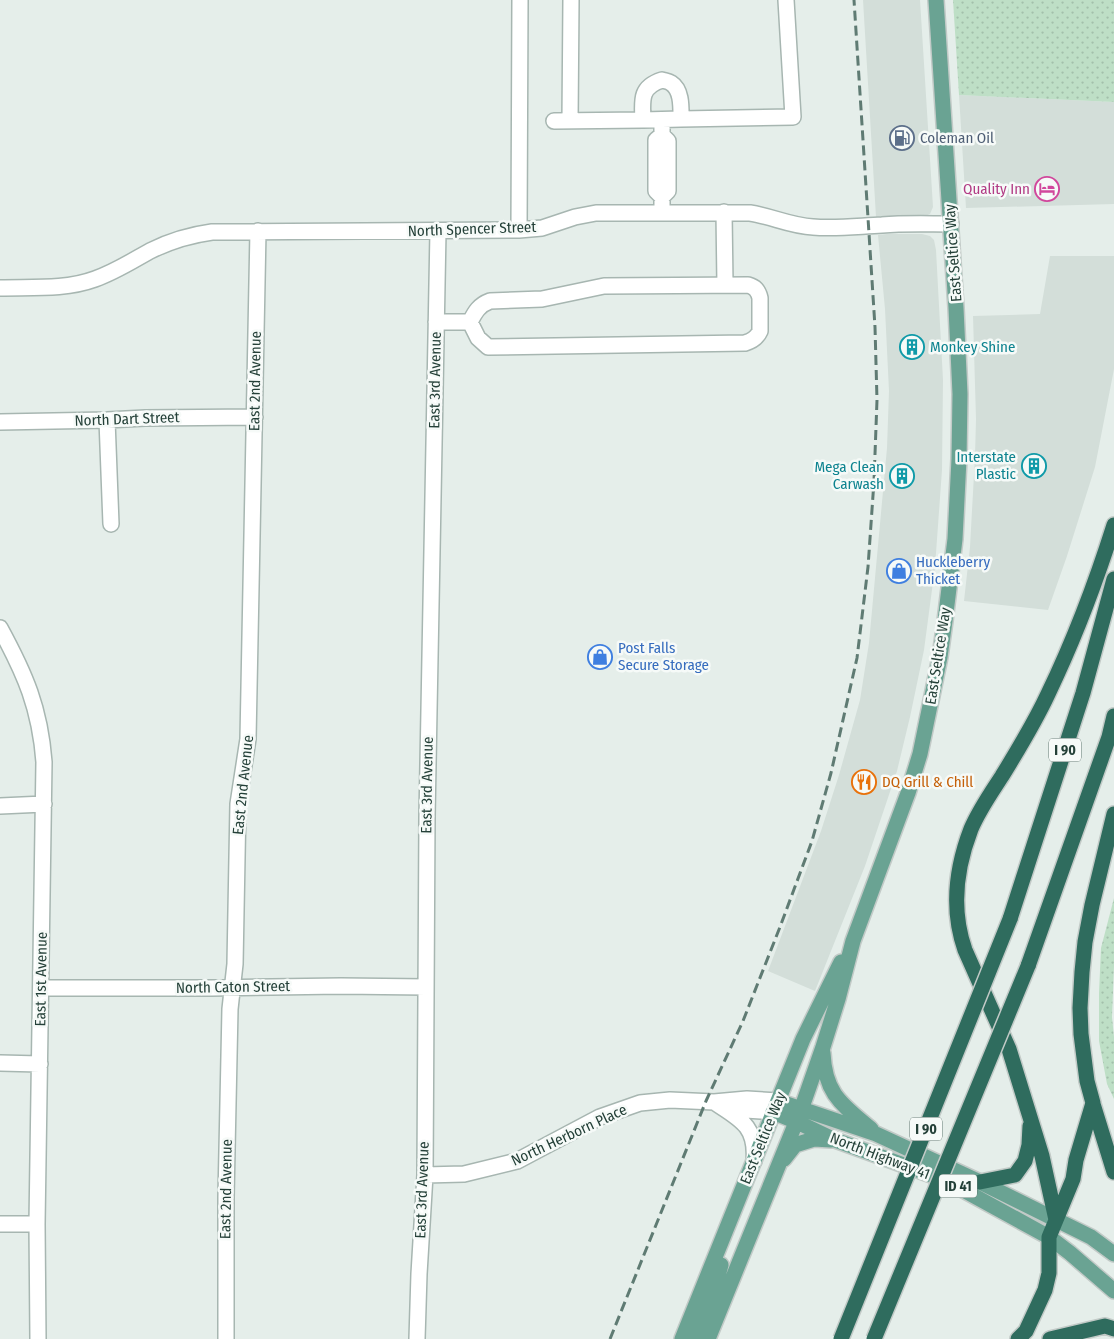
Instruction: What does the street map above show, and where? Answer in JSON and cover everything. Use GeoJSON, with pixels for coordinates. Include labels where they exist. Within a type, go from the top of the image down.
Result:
{"type":"FeatureCollection","features":[{"type":"Feature","properties":{"kind":"highway"},"geometry":{"type":"LineString","coordinates":[[1056,1220],[1042,1156],[1009,1049],[959,934],[956,914],[956,892],[960,864],[972,827],[1048,696],[1069,650],[1114,525]]}},
{"type":"Feature","properties":{"kind":"highway","name":"I 90"},"geometry":{"type":"LineString","coordinates":[[841,1339],[1010,919],[1083,693],[1114,578]]}},
{"type":"Feature","properties":{"kind":"highway","name":"I 90"},"geometry":{"type":"LineString","coordinates":[[874,1339],[1028,966],[1109,737],[1114,716]]}},
{"type":"Feature","properties":{"kind":"highway"},"geometry":{"type":"LineString","coordinates":[[1114,814],[1085,942],[1080,1008],[1087,1081],[1114,1172]]}},
{"type":"Feature","properties":{"kind":"highway"},"geometry":{"type":"LineString","coordinates":[[1018,1339],[1026,1331],[1045,1290],[1049,1272],[1049,1237],[1073,1179],[1076,1160],[1093,1103]]}},
{"type":"Feature","properties":{"kind":"highway"},"geometry":{"type":"LineString","coordinates":[[980,1182],[1015,1175],[1025,1161],[1029,1145],[1031,1120]]}},
{"type":"Feature","properties":{"kind":"highway"},"geometry":{"type":"LineString","coordinates":[[1050,1339],[1105,1326],[1114,1329]]}},
{"type":"Feature","properties":{"kind":"main road","name":"East Seltice Way"},"geometry":{"type":"LineString","coordinates":[[708,1339],[823,1048],[853,941],[905,801],[920,754],[945,621],[954,539],[959,459],[960,394],[936,0]]}},
{"type":"Feature","properties":{"kind":"main road","name":"East Seltice Way"},"geometry":{"type":"LineString","coordinates":[[682,1339],[802,1039],[853,941]]}},
{"type":"Feature","properties":{"kind":"main road"},"geometry":{"type":"LineString","coordinates":[[823,1048],[824,1064],[832,1091],[844,1106],[876,1134]]}},
{"type":"Feature","properties":{"kind":"main road","name":"North Herborn Place"},"geometry":{"type":"LineString","coordinates":[[776,1107],[798,1115]]}},
{"type":"Feature","properties":{"kind":"main road","name":"North Highway 41"},"geometry":{"type":"LineString","coordinates":[[798,1115],[876,1134],[980,1182],[1090,1237],[1114,1254]]}},
{"type":"Feature","properties":{"kind":"main road","name":"North Highway 41"},"geometry":{"type":"LineString","coordinates":[[798,1115],[835,1140],[944,1180],[1049,1237],[1114,1291]]}},
{"type":"Feature","properties":{"kind":"main road"},"geometry":{"type":"LineString","coordinates":[[777,1168],[795,1145],[814,1139],[835,1140]]}},
{"type":"Feature","properties":{"kind":"main road"},"geometry":{"type":"LineString","coordinates":[[695,1339],[716,1283],[729,1222]]}},
{"type":"Feature","properties":{"kind":"street"},"geometry":{"type":"LineString","coordinates":[[519,230],[520,0]]}},
{"type":"Feature","properties":{"kind":"street"},"geometry":{"type":"LineString","coordinates":[[570,120],[571,0]]}},
{"type":"Feature","properties":{"kind":"street"},"geometry":{"type":"LineString","coordinates":[[554,121],[643,120],[662,127],[681,119],[793,117],[786,0]]}},
{"type":"Feature","properties":{"kind":"street"},"geometry":{"type":"LineString","coordinates":[[643,120],[642,97],[647,88],[662,80],[670,82],[677,90],[681,100],[681,119]]}},
{"type":"Feature","properties":{"kind":"street"},"geometry":{"type":"LineString","coordinates":[[662,127],[668,141],[668,190],[662,197],[662,213]]}},
{"type":"Feature","properties":{"kind":"street"},"geometry":{"type":"LineString","coordinates":[[724,212],[725,285]]}},
{"type":"Feature","properties":{"kind":"street","name":"North Spencer Street"},"geometry":{"type":"LineString","coordinates":[[0,288],[46,287],[80,283],[110,273],[150,251],[179,239],[212,232],[519,230],[548,226],[583,215],[607,213],[724,212],[755,214],[792,224],[820,228],[896,224],[951,224]]}},
{"type":"Feature","properties":{"kind":"street","name":"East 2nd Avenue"},"geometry":{"type":"LineString","coordinates":[[226,1339],[226,1188],[230,1009],[235,964],[238,804],[248,739],[258,231]]}},
{"type":"Feature","properties":{"kind":"street","name":"East 3rd Avenue"},"geometry":{"type":"LineString","coordinates":[[416,1339],[425,1175],[428,767],[438,231]]}},
{"type":"Feature","properties":{"kind":"street"},"geometry":{"type":"LineString","coordinates":[[748,285],[752,286],[759,293],[760,331],[758,336],[750,342],[488,347],[478,338],[470,322],[483,303],[490,301],[542,299],[604,286],[748,285]]}},
{"type":"Feature","properties":{"kind":"street"},"geometry":{"type":"LineString","coordinates":[[436,322],[470,322]]}},
{"type":"Feature","properties":{"kind":"street","name":"North Dart Street"},"geometry":{"type":"LineString","coordinates":[[0,422],[255,417]]}},
{"type":"Feature","properties":{"kind":"street"},"geometry":{"type":"LineString","coordinates":[[106,420],[111,524]]}},
{"type":"Feature","properties":{"kind":"street","name":"East 1st Avenue"},"geometry":{"type":"LineString","coordinates":[[1,630],[31,691],[41,730],[44,762],[37,1224],[38,1339]]}},
{"type":"Feature","properties":{"kind":"street"},"geometry":{"type":"LineString","coordinates":[[0,806],[44,804]]}},
{"type":"Feature","properties":{"kind":"street","name":"North Caton Street"},"geometry":{"type":"LineString","coordinates":[[41,988],[426,987]]}},
{"type":"Feature","properties":{"kind":"street"},"geometry":{"type":"LineString","coordinates":[[0,1064],[40,1064]]}},
{"type":"Feature","properties":{"kind":"street","name":"North Herborn Place"},"geometry":{"type":"LineString","coordinates":[[425,1175],[464,1174],[517,1161],[600,1117],[640,1103],[670,1100],[714,1102],[747,1099],[776,1107]]}},
{"type":"Feature","properties":{"kind":"street"},"geometry":{"type":"LineString","coordinates":[[714,1102],[741,1120],[746,1126],[753,1140],[754,1161]]}},
{"type":"Feature","properties":{"kind":"street"},"geometry":{"type":"LineString","coordinates":[[0,1224],[37,1224]]}},
{"type":"Feature","properties":{"kind":"shaded area"},"geometry":{"type":"Polygon","coordinates":[[[863,0],[920,0],[933,207],[930,214],[925,216],[876,217],[863,0]]]}},
{"type":"Feature","properties":{"kind":"shaded area"},"geometry":{"type":"Polygon","coordinates":[[[959,95],[1114,102],[1114,204],[966,208],[959,95]]]}},
{"type":"Feature","properties":{"kind":"shaded area"},"geometry":{"type":"Polygon","coordinates":[[[922,234],[930,236],[934,240],[936,250],[943,380],[942,470],[935,567],[924,650],[897,771],[865,866],[815,991],[768,971],[821,831],[860,700],[869,643],[887,448],[889,391],[885,309],[878,235],[922,234]]]}},
{"type":"Feature","properties":{"kind":"shaded area"},"geometry":{"type":"Polygon","coordinates":[[[1050,256],[1114,256],[1114,369],[1095,467],[1048,610],[964,601],[970,547],[975,456],[976,419],[973,316],[1040,314],[1050,256]]]}},
{"type":"Feature","properties":{"kind":"green space"},"geometry":{"type":"Polygon","coordinates":[[[953,0],[1114,0],[1114,102],[959,95],[953,0]]]}},
{"type":"Feature","properties":{"kind":"green space"},"geometry":{"type":"Polygon","coordinates":[[[1114,898],[1112,1017],[1114,1037],[1114,1099],[1107,1084],[1099,1041],[1099,993],[1101,948],[1114,898]]]}},
{"type":"Feature","properties":{"kind":"railway"},"geometry":{"type":"LineString","coordinates":[[610,1339],[706,1101],[743,1021],[812,841],[831,773],[857,658],[868,567],[877,400],[875,327],[854,0]]}},
{"type":"Feature","properties":{"kind":"place","name":"Coleman Oil"},"geometry":{"type":"Point","coordinates":[902,138]}},
{"type":"Feature","properties":{"kind":"place","name":"Quality Inn"},"geometry":{"type":"Point","coordinates":[1047,189]}},
{"type":"Feature","properties":{"kind":"place","name":"Monkey Shine"},"geometry":{"type":"Point","coordinates":[912,347]}},
{"type":"Feature","properties":{"kind":"place","name":"Interstate Plastic"},"geometry":{"type":"Point","coordinates":[1034,466]}},
{"type":"Feature","properties":{"kind":"place","name":"Mega Clean Carwash"},"geometry":{"type":"Point","coordinates":[902,476]}},
{"type":"Feature","properties":{"kind":"place","name":"Huckleberry Thicket"},"geometry":{"type":"Point","coordinates":[899,571]}},
{"type":"Feature","properties":{"kind":"place","name":"Post Falls Secure Storage"},"geometry":{"type":"Point","coordinates":[600,657]}},
{"type":"Feature","properties":{"kind":"place","name":"DQ Grill & Chill"},"geometry":{"type":"Point","coordinates":[864,782]}}]}
